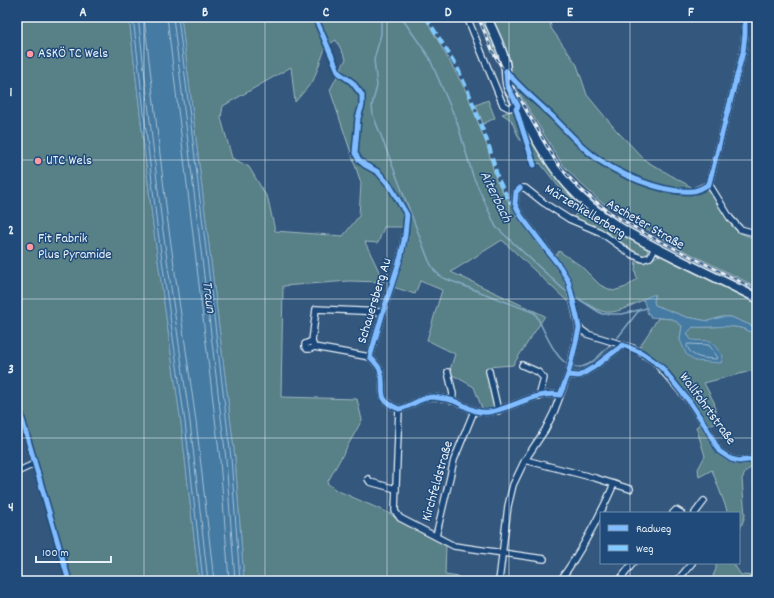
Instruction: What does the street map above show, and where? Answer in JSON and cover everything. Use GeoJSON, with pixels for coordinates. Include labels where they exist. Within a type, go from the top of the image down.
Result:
{"type":"FeatureCollection","features":[{"type":"Feature","properties":{"kind":"main road","name":"Ascheter Straße"},"geometry":{"type":"LineString","coordinates":[[487,17],[503,55],[507,85],[554,168],[576,194],[601,216],[655,248],[757,298]]}},
{"type":"Feature","properties":{"kind":"street"},"geometry":{"type":"LineString","coordinates":[[467,17],[503,105],[509,108],[518,106]]}},
{"type":"Feature","properties":{"kind":"street"},"geometry":{"type":"LineString","coordinates":[[745,17],[743,52],[710,183],[730,218],[740,228],[755,233]]}},
{"type":"Feature","properties":{"kind":"street"},"geometry":{"type":"LineString","coordinates":[[694,191],[710,183]]}},
{"type":"Feature","properties":{"kind":"street","name":"Märzenkellerberg"},"geometry":{"type":"LineString","coordinates":[[579,328],[568,280],[560,266],[521,216],[515,204],[516,192],[520,188],[525,188],[544,203],[569,219],[600,232],[631,254],[638,257],[650,257],[655,248]]}},
{"type":"Feature","properties":{"kind":"street","name":"Schauersberg Au"},"geometry":{"type":"LineString","coordinates":[[370,357],[401,256],[405,235]]}},
{"type":"Feature","properties":{"kind":"street","name":"Schauersberg Au"},"geometry":{"type":"LineString","coordinates":[[383,312],[316,309],[313,344],[370,357],[381,372],[382,393],[385,401],[399,409]]}},
{"type":"Feature","properties":{"kind":"street"},"geometry":{"type":"LineString","coordinates":[[500,581],[510,495],[517,474],[545,430],[560,395],[568,373],[579,328]]}},
{"type":"Feature","properties":{"kind":"street","name":"Wallfahrtstraße"},"geometry":{"type":"LineString","coordinates":[[579,328],[587,334],[621,344],[642,353],[655,362],[663,369],[689,401],[706,425],[719,452],[731,460],[739,461],[757,459]]}},
{"type":"Feature","properties":{"kind":"street"},"geometry":{"type":"LineString","coordinates":[[568,373],[579,376],[621,344]]}},
{"type":"Feature","properties":{"kind":"street"},"geometry":{"type":"LineString","coordinates":[[522,365],[538,372],[544,378],[539,397]]}},
{"type":"Feature","properties":{"kind":"street"},"geometry":{"type":"LineString","coordinates":[[489,371],[498,411]]}},
{"type":"Feature","properties":{"kind":"street"},"geometry":{"type":"LineString","coordinates":[[448,372],[453,394],[452,401]]}},
{"type":"Feature","properties":{"kind":"street"},"geometry":{"type":"LineString","coordinates":[[544,559],[461,548],[454,546],[400,518],[395,511],[399,409],[427,397],[452,401],[474,411],[485,413],[498,411],[522,401],[539,397],[560,395]]}},
{"type":"Feature","properties":{"kind":"street","name":"Kirchfeldstraße"},"geometry":{"type":"LineString","coordinates":[[436,536],[454,460],[474,411]]}},
{"type":"Feature","properties":{"kind":"street"},"geometry":{"type":"LineString","coordinates":[[525,460],[630,489]]}},
{"type":"Feature","properties":{"kind":"street"},"geometry":{"type":"LineString","coordinates":[[17,472],[34,464]]}},
{"type":"Feature","properties":{"kind":"street"},"geometry":{"type":"LineString","coordinates":[[368,479],[370,482],[396,489]]}},
{"type":"Feature","properties":{"kind":"street"},"geometry":{"type":"LineString","coordinates":[[601,512],[614,484]]}},
{"type":"Feature","properties":{"kind":"street"},"geometry":{"type":"LineString","coordinates":[[696,512],[704,501]]}},
{"type":"Feature","properties":{"kind":"street"},"geometry":{"type":"LineString","coordinates":[[560,581],[570,567],[600,514]]}},
{"type":"Feature","properties":{"kind":"street"},"geometry":{"type":"LineString","coordinates":[[619,581],[632,564]]}},
{"type":"Feature","properties":{"kind":"street"},"geometry":{"type":"LineString","coordinates":[[677,581],[691,564]]}},
{"type":"Feature","properties":{"kind":"green space"},"geometry":{"type":"Polygon","coordinates":[[[17,17],[129,17],[153,225],[181,423],[199,581],[71,581],[47,495],[34,462],[17,395],[17,17]]]}},
{"type":"Feature","properties":{"kind":"green space"},"geometry":{"type":"Polygon","coordinates":[[[181,17],[425,17],[467,93],[487,146],[496,180],[510,204],[515,207],[554,259],[559,251],[581,266],[600,285],[613,291],[626,287],[637,279],[635,270],[636,261],[645,263],[661,254],[757,301],[757,328],[731,317],[722,317],[708,321],[686,317],[655,305],[654,295],[624,309],[605,312],[577,298],[567,301],[502,240],[451,272],[545,316],[513,365],[487,367],[494,408],[483,411],[474,387],[449,373],[455,354],[427,340],[442,290],[420,281],[415,294],[393,287],[403,257],[409,227],[384,227],[378,243],[365,242],[384,282],[349,281],[283,286],[281,397],[357,399],[362,420],[327,483],[336,490],[391,514],[395,518],[446,545],[445,575],[459,577],[458,581],[244,581],[235,458],[181,17]],[[336,40],[326,46],[313,81],[295,102],[291,67],[223,106],[221,118],[232,158],[249,167],[268,199],[275,231],[343,236],[359,216],[361,183],[330,90],[346,59],[336,40]]]}},
{"type":"Feature","properties":{"kind":"green space"},"geometry":{"type":"Polygon","coordinates":[[[480,17],[483,17],[500,55],[502,63],[495,53],[480,17]]]}},
{"type":"Feature","properties":{"kind":"green space"},"geometry":{"type":"Polygon","coordinates":[[[489,17],[550,17],[551,28],[577,65],[587,95],[616,130],[646,161],[693,188],[695,193],[706,189],[714,195],[722,210],[738,232],[757,240],[757,287],[681,249],[626,217],[600,201],[581,184],[562,164],[510,78],[489,17]]]}},
{"type":"Feature","properties":{"kind":"green space"},"geometry":{"type":"Polygon","coordinates":[[[488,100],[495,118],[483,124],[476,105],[488,100]]]}},
{"type":"Feature","properties":{"kind":"green space"},"geometry":{"type":"Polygon","coordinates":[[[516,109],[561,183],[647,249],[648,254],[642,256],[600,229],[572,219],[581,207],[558,186],[540,163],[537,164],[531,160],[511,120],[502,114],[516,109]]]}},
{"type":"Feature","properties":{"kind":"green space"},"geometry":{"type":"Polygon","coordinates":[[[658,318],[673,319],[682,326],[680,340],[691,341],[687,333],[693,327],[735,327],[750,332],[757,337],[757,377],[751,371],[704,383],[714,402],[718,422],[710,426],[666,367],[639,348],[658,318]]]}},
{"type":"Feature","properties":{"kind":"green space"},"geometry":{"type":"Polygon","coordinates":[[[701,423],[716,448],[725,458],[738,463],[757,463],[746,471],[742,479],[745,516],[740,529],[740,512],[728,512],[712,470],[699,477],[698,469],[705,456],[696,427],[701,423]]]}},
{"type":"Feature","properties":{"kind":"green space"},"geometry":{"type":"Polygon","coordinates":[[[716,564],[734,564],[741,575],[757,576],[757,581],[716,581],[713,576],[716,569],[716,564]]]}},
{"type":"Feature","properties":{"kind":"water","name":"Traun"},"geometry":{"type":"Polygon","coordinates":[[[129,17],[181,17],[235,458],[244,581],[199,581],[181,423],[153,225],[129,17]]]}},
{"type":"Feature","properties":{"kind":"water"},"geometry":{"type":"Polygon","coordinates":[[[655,294],[655,305],[686,317],[708,321],[722,317],[731,317],[757,328],[757,337],[750,332],[735,327],[693,327],[687,333],[691,340],[711,341],[723,356],[721,363],[695,361],[686,354],[680,340],[682,326],[673,319],[650,317],[650,314],[648,314],[643,299],[655,294]]]}},
{"type":"Feature","properties":{"kind":"waterway"},"geometry":{"type":"LineString","coordinates":[[381,17],[381,34],[374,60],[377,86],[372,105],[373,115],[429,261],[434,270],[441,277],[535,313],[555,352],[562,360],[570,365],[579,367],[589,364],[612,343]]}},
{"type":"Feature","properties":{"kind":"waterway","name":"Aiterbach"},"geometry":{"type":"LineString","coordinates":[[401,17],[429,57],[457,122],[473,176],[496,227],[569,293]]}},
{"type":"Feature","properties":{"kind":"waterway","name":"Aiterbach"},"geometry":{"type":"LineString","coordinates":[[574,296],[602,314],[622,314],[647,308]]}},
{"type":"Feature","properties":{"kind":"waterway"},"geometry":{"type":"LineString","coordinates":[[615,341],[640,309]]}},
{"type":"Feature","properties":{"kind":"railway"},"geometry":{"type":"LineString","coordinates":[[478,17],[493,52],[555,160],[580,189],[609,212],[644,233],[757,290]]}},
{"type":"Feature","properties":{"kind":"marked path"},"geometry":{"type":"LineString","coordinates":[[426,17],[457,67],[489,146],[498,179],[510,202],[515,204]]}},
{"type":"Feature","properties":{"kind":"cycle path"},"geometry":{"type":"LineString","coordinates":[[315,17],[339,73],[352,82],[362,95],[362,105],[358,118],[355,153],[359,160],[378,172],[390,186],[407,215],[401,256],[370,357],[377,364],[380,371],[382,379],[382,394],[386,402],[399,409],[428,397],[433,397],[452,400],[475,411],[489,412],[534,397],[552,394],[560,395],[568,375],[576,342],[579,328],[577,317],[568,280],[560,267],[521,216],[515,204],[516,192],[520,188]]}},
{"type":"Feature","properties":{"kind":"cycle path"},"geometry":{"type":"LineString","coordinates":[[506,71],[522,89],[581,145],[601,161],[626,175],[653,186],[681,191],[695,191],[709,184],[743,52],[745,17]]}},
{"type":"Feature","properties":{"kind":"cycle path"},"geometry":{"type":"LineString","coordinates":[[506,71],[507,85],[518,106],[516,109],[534,165]]}},
{"type":"Feature","properties":{"kind":"cycle path"},"geometry":{"type":"LineString","coordinates":[[568,375],[579,376],[594,367],[623,345],[642,353],[663,369],[689,401],[705,425],[719,451],[731,459],[739,461],[757,459]]}},
{"type":"Feature","properties":{"kind":"cycle path"},"geometry":{"type":"LineString","coordinates":[[17,402],[69,581]]}},
{"type":"Feature","properties":{"kind":"place","name":"ASKÖ TC Wels"},"geometry":{"type":"Point","coordinates":[30,54]}},
{"type":"Feature","properties":{"kind":"place","name":"UTC Wels"},"geometry":{"type":"Point","coordinates":[38,161]}},
{"type":"Feature","properties":{"kind":"place","name":"Fit Fabrik Plus Pyramide"},"geometry":{"type":"Point","coordinates":[30,247]}}]}
